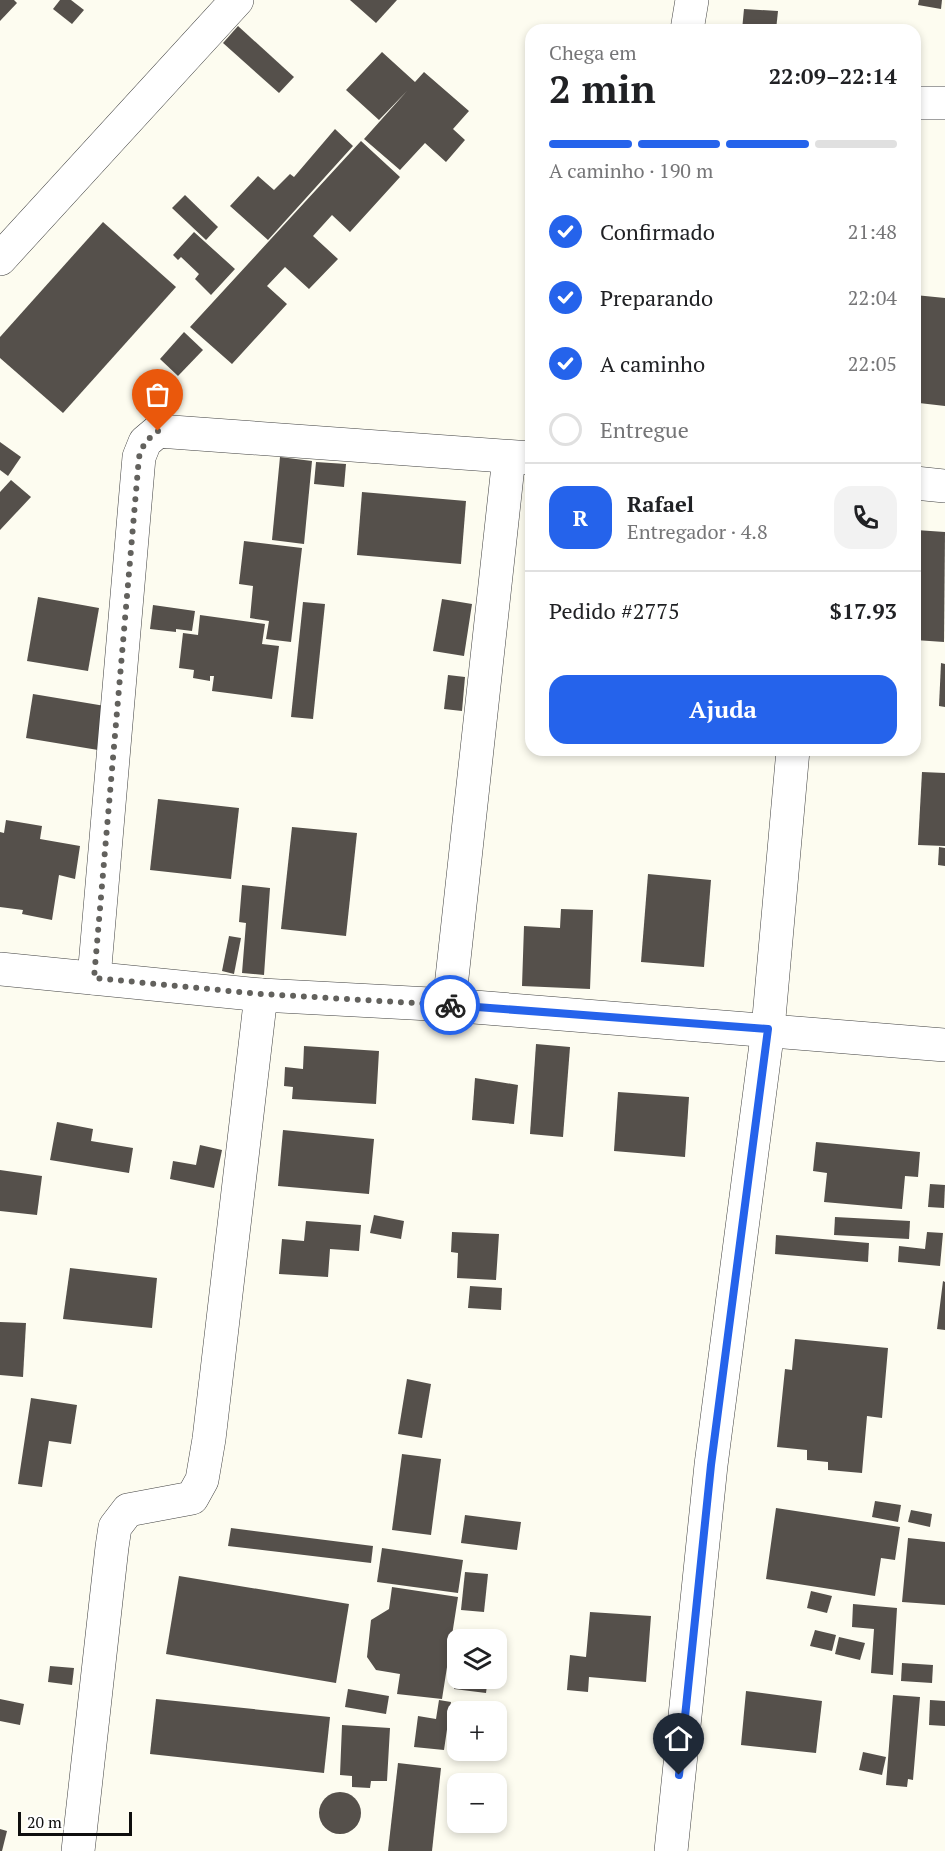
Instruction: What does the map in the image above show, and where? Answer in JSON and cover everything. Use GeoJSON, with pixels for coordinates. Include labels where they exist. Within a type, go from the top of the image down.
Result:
{"type":"FeatureCollection","features":[{"type":"Feature","properties":{"kind":"street"},"geometry":{"type":"LineString","coordinates":[[0,259],[237,0]]}},
{"type":"Feature","properties":{"kind":"street"},"geometry":{"type":"LineString","coordinates":[[688,24],[692,0]]}},
{"type":"Feature","properties":{"kind":"street"},"geometry":{"type":"LineString","coordinates":[[921,103],[945,103]]}},
{"type":"Feature","properties":{"kind":"street"},"geometry":{"type":"LineString","coordinates":[[94,978],[139,457],[145,442],[158,431],[520,457],[449,1005]]}},
{"type":"Feature","properties":{"kind":"street"},"geometry":{"type":"LineString","coordinates":[[921,484],[945,486]]}},
{"type":"Feature","properties":{"kind":"street"},"geometry":{"type":"LineString","coordinates":[[671,1851],[711,1465],[768,1029],[792,756]]}},
{"type":"Feature","properties":{"kind":"street"},"geometry":{"type":"LineString","coordinates":[[0,969],[261,994],[449,1005],[945,1044]]}},
{"type":"Feature","properties":{"kind":"street"},"geometry":{"type":"LineString","coordinates":[[78,1851],[115,1527],[128,1510],[192,1498],[202,1480],[209,1439],[261,994]]}},
{"type":"Feature","properties":{"kind":"building"},"geometry":{"type":"Polygon","coordinates":[[[0,0],[14,0],[17,3],[0,21],[0,0]]]}},
{"type":"Feature","properties":{"kind":"building"},"geometry":{"type":"Polygon","coordinates":[[[60,0],[71,0],[84,10],[72,24],[53,9],[60,0]]]}},
{"type":"Feature","properties":{"kind":"building"},"geometry":{"type":"Polygon","coordinates":[[[350,0],[397,0],[376,23],[350,0]]]}},
{"type":"Feature","properties":{"kind":"building"},"geometry":{"type":"Polygon","coordinates":[[[919,0],[942,0],[941,9],[918,5],[919,0]]]}},
{"type":"Feature","properties":{"kind":"building"},"geometry":{"type":"Polygon","coordinates":[[[744,9],[778,11],[777,24],[743,24],[744,9]]]}},
{"type":"Feature","properties":{"kind":"building"},"geometry":{"type":"Polygon","coordinates":[[[238,26],[294,77],[279,93],[223,43],[238,26]]]}},
{"type":"Feature","properties":{"kind":"building"},"geometry":{"type":"Polygon","coordinates":[[[382,52],[415,82],[424,72],[469,111],[453,129],[465,140],[446,162],[425,143],[400,170],[364,139],[407,91],[379,120],[346,90],[382,52]]]}},
{"type":"Feature","properties":{"kind":"building"},"geometry":{"type":"Polygon","coordinates":[[[335,129],[353,146],[268,240],[230,206],[258,176],[274,190],[290,174],[294,177],[335,129]]]}},
{"type":"Feature","properties":{"kind":"building"},"geometry":{"type":"Polygon","coordinates":[[[361,141],[400,177],[350,232],[332,215],[313,236],[338,259],[309,289],[285,267],[267,286],[287,304],[232,364],[190,327],[361,141]]]}},
{"type":"Feature","properties":{"kind":"building"},"geometry":{"type":"Polygon","coordinates":[[[185,195],[218,227],[206,240],[172,208],[185,195]]]}},
{"type":"Feature","properties":{"kind":"building"},"geometry":{"type":"Polygon","coordinates":[[[103,222],[176,287],[63,413],[0,358],[0,337],[103,222]]]}},
{"type":"Feature","properties":{"kind":"building"},"geometry":{"type":"Polygon","coordinates":[[[194,232],[235,269],[211,295],[195,279],[199,274],[181,257],[178,260],[173,255],[194,232]]]}},
{"type":"Feature","properties":{"kind":"building"},"geometry":{"type":"Polygon","coordinates":[[[921,296],[945,298],[945,406],[921,403],[921,296]]]}},
{"type":"Feature","properties":{"kind":"building"},"geometry":{"type":"Polygon","coordinates":[[[184,332],[203,350],[178,376],[160,359],[184,332]]]}},
{"type":"Feature","properties":{"kind":"building"},"geometry":{"type":"Polygon","coordinates":[[[0,442],[21,457],[8,476],[0,470],[0,442]]]}},
{"type":"Feature","properties":{"kind":"building"},"geometry":{"type":"Polygon","coordinates":[[[280,457],[312,461],[304,544],[272,540],[280,457]]]}},
{"type":"Feature","properties":{"kind":"building"},"geometry":{"type":"Polygon","coordinates":[[[316,462],[346,464],[344,487],[314,484],[316,462]]]}},
{"type":"Feature","properties":{"kind":"building"},"geometry":{"type":"Polygon","coordinates":[[[11,480],[31,497],[0,530],[0,492],[11,480]]]}},
{"type":"Feature","properties":{"kind":"building"},"geometry":{"type":"Polygon","coordinates":[[[362,492],[466,501],[461,564],[357,555],[362,492]]]}},
{"type":"Feature","properties":{"kind":"building"},"geometry":{"type":"Polygon","coordinates":[[[921,530],[945,532],[944,642],[921,640],[921,530]]]}},
{"type":"Feature","properties":{"kind":"building"},"geometry":{"type":"Polygon","coordinates":[[[244,541],[302,548],[291,642],[266,639],[269,621],[250,618],[253,586],[239,584],[244,541]]]}},
{"type":"Feature","properties":{"kind":"building"},"geometry":{"type":"Polygon","coordinates":[[[38,597],[99,608],[88,671],[27,661],[38,597]]]}},
{"type":"Feature","properties":{"kind":"building"},"geometry":{"type":"Polygon","coordinates":[[[442,599],[472,604],[464,656],[433,651],[442,599]]]}},
{"type":"Feature","properties":{"kind":"building"},"geometry":{"type":"Polygon","coordinates":[[[303,602],[325,604],[313,719],[291,717],[303,602]]]}},
{"type":"Feature","properties":{"kind":"building"},"geometry":{"type":"Polygon","coordinates":[[[153,605],[195,611],[192,631],[150,629],[153,605]]]}},
{"type":"Feature","properties":{"kind":"building"},"geometry":{"type":"Polygon","coordinates":[[[200,615],[265,624],[262,644],[279,646],[272,699],[212,691],[214,676],[210,676],[210,681],[193,678],[194,670],[179,668],[183,633],[198,635],[200,615]]]}},
{"type":"Feature","properties":{"kind":"building"},"geometry":{"type":"Polygon","coordinates":[[[941,663],[945,664],[945,707],[939,706],[941,663]]]}},
{"type":"Feature","properties":{"kind":"building"},"geometry":{"type":"Polygon","coordinates":[[[448,675],[465,677],[462,711],[444,709],[448,675]]]}},
{"type":"Feature","properties":{"kind":"building"},"geometry":{"type":"Polygon","coordinates":[[[33,694],[105,706],[98,750],[26,738],[33,694]]]}},
{"type":"Feature","properties":{"kind":"building"},"geometry":{"type":"Polygon","coordinates":[[[922,772],[945,773],[945,846],[918,845],[922,772]]]}},
{"type":"Feature","properties":{"kind":"building"},"geometry":{"type":"Polygon","coordinates":[[[158,799],[239,808],[231,879],[150,870],[158,799]]]}},
{"type":"Feature","properties":{"kind":"building"},"geometry":{"type":"Polygon","coordinates":[[[6,820],[42,826],[40,839],[80,846],[75,879],[59,875],[52,920],[22,914],[23,910],[0,907],[0,832],[4,833],[6,820]]]}},
{"type":"Feature","properties":{"kind":"building"},"geometry":{"type":"Polygon","coordinates":[[[292,827],[357,833],[346,936],[281,929],[292,827]]]}},
{"type":"Feature","properties":{"kind":"building"},"geometry":{"type":"Polygon","coordinates":[[[939,847],[945,848],[945,866],[938,865],[939,847]]]}},
{"type":"Feature","properties":{"kind":"building"},"geometry":{"type":"Polygon","coordinates":[[[648,874],[711,880],[704,967],[641,962],[648,874]]]}},
{"type":"Feature","properties":{"kind":"building"},"geometry":{"type":"Polygon","coordinates":[[[242,885],[270,888],[264,975],[242,973],[246,923],[239,922],[242,885]]]}},
{"type":"Feature","properties":{"kind":"building"},"geometry":{"type":"Polygon","coordinates":[[[561,909],[593,910],[590,989],[522,986],[524,926],[560,928],[561,909]]]}},
{"type":"Feature","properties":{"kind":"building"},"geometry":{"type":"Polygon","coordinates":[[[229,936],[241,938],[234,974],[222,971],[229,936]]]}},
{"type":"Feature","properties":{"kind":"building"},"geometry":{"type":"Polygon","coordinates":[[[536,1044],[570,1047],[563,1137],[530,1134],[536,1044]]]}},
{"type":"Feature","properties":{"kind":"building"},"geometry":{"type":"Polygon","coordinates":[[[304,1046],[379,1051],[376,1104],[292,1099],[293,1087],[284,1086],[285,1067],[303,1069],[304,1046]]]}},
{"type":"Feature","properties":{"kind":"building"},"geometry":{"type":"Polygon","coordinates":[[[475,1078],[518,1085],[514,1124],[472,1120],[475,1078]]]}},
{"type":"Feature","properties":{"kind":"building"},"geometry":{"type":"Polygon","coordinates":[[[618,1092],[689,1097],[685,1157],[614,1151],[618,1092]]]}},
{"type":"Feature","properties":{"kind":"building"},"geometry":{"type":"Polygon","coordinates":[[[57,1122],[93,1129],[91,1141],[133,1148],[129,1173],[50,1160],[57,1122]]]}},
{"type":"Feature","properties":{"kind":"building"},"geometry":{"type":"Polygon","coordinates":[[[283,1130],[374,1139],[369,1194],[278,1186],[283,1130]]]}},
{"type":"Feature","properties":{"kind":"building"},"geometry":{"type":"Polygon","coordinates":[[[816,1142],[920,1152],[918,1177],[905,1176],[902,1209],[824,1202],[827,1173],[813,1171],[816,1142]]]}},
{"type":"Feature","properties":{"kind":"building"},"geometry":{"type":"Polygon","coordinates":[[[200,1145],[222,1150],[214,1188],[170,1179],[173,1161],[196,1165],[200,1145]]]}},
{"type":"Feature","properties":{"kind":"building"},"geometry":{"type":"Polygon","coordinates":[[[0,1170],[42,1176],[37,1215],[0,1211],[0,1170]]]}},
{"type":"Feature","properties":{"kind":"building"},"geometry":{"type":"Polygon","coordinates":[[[930,1184],[945,1185],[944,1208],[928,1207],[930,1184]]]}},
{"type":"Feature","properties":{"kind":"building"},"geometry":{"type":"Polygon","coordinates":[[[374,1215],[404,1221],[401,1239],[370,1233],[374,1215]]]}},
{"type":"Feature","properties":{"kind":"building"},"geometry":{"type":"Polygon","coordinates":[[[835,1217],[910,1221],[909,1239],[834,1235],[835,1217]]]}},
{"type":"Feature","properties":{"kind":"building"},"geometry":{"type":"Polygon","coordinates":[[[306,1221],[361,1225],[359,1251],[330,1249],[328,1277],[279,1274],[282,1239],[304,1241],[306,1221]]]}},
{"type":"Feature","properties":{"kind":"building"},"geometry":{"type":"Polygon","coordinates":[[[452,1232],[499,1234],[496,1280],[457,1278],[458,1253],[451,1252],[452,1232]]]}},
{"type":"Feature","properties":{"kind":"building"},"geometry":{"type":"Polygon","coordinates":[[[927,1232],[943,1233],[940,1266],[898,1262],[899,1246],[925,1249],[927,1232]]]}},
{"type":"Feature","properties":{"kind":"building"},"geometry":{"type":"Polygon","coordinates":[[[776,1235],[869,1243],[868,1262],[775,1254],[776,1235]]]}},
{"type":"Feature","properties":{"kind":"building"},"geometry":{"type":"Polygon","coordinates":[[[70,1268],[157,1278],[152,1328],[63,1319],[70,1268]]]}},
{"type":"Feature","properties":{"kind":"building"},"geometry":{"type":"Polygon","coordinates":[[[943,1281],[945,1282],[945,1330],[937,1329],[943,1281]]]}},
{"type":"Feature","properties":{"kind":"building"},"geometry":{"type":"Polygon","coordinates":[[[470,1286],[502,1288],[501,1310],[468,1308],[470,1286]]]}},
{"type":"Feature","properties":{"kind":"building"},"geometry":{"type":"Polygon","coordinates":[[[0,1322],[26,1323],[23,1377],[0,1375],[0,1322]]]}},
{"type":"Feature","properties":{"kind":"building"},"geometry":{"type":"Polygon","coordinates":[[[795,1339],[888,1348],[882,1418],[867,1416],[862,1473],[828,1470],[828,1462],[807,1460],[807,1450],[777,1447],[785,1369],[792,1370],[795,1339]]]}},
{"type":"Feature","properties":{"kind":"building"},"geometry":{"type":"Polygon","coordinates":[[[407,1379],[431,1384],[422,1438],[398,1434],[407,1379]]]}},
{"type":"Feature","properties":{"kind":"building"},"geometry":{"type":"Polygon","coordinates":[[[31,1398],[77,1405],[71,1444],[49,1441],[42,1487],[18,1484],[31,1398]]]}},
{"type":"Feature","properties":{"kind":"building"},"geometry":{"type":"Polygon","coordinates":[[[402,1454],[441,1459],[431,1535],[392,1530],[402,1454]]]}},
{"type":"Feature","properties":{"kind":"building"},"geometry":{"type":"Polygon","coordinates":[[[875,1501],[901,1505],[898,1522],[872,1517],[875,1501]]]}},
{"type":"Feature","properties":{"kind":"building"},"geometry":{"type":"Polygon","coordinates":[[[776,1508],[900,1527],[895,1560],[881,1558],[875,1596],[766,1579],[776,1508]]]}},
{"type":"Feature","properties":{"kind":"building"},"geometry":{"type":"Polygon","coordinates":[[[911,1510],[932,1514],[930,1527],[908,1522],[911,1510]]]}},
{"type":"Feature","properties":{"kind":"building"},"geometry":{"type":"Polygon","coordinates":[[[465,1515],[521,1522],[517,1550],[461,1543],[465,1515]]]}},
{"type":"Feature","properties":{"kind":"building"},"geometry":{"type":"Polygon","coordinates":[[[231,1528],[373,1546],[371,1563],[228,1546],[231,1528]]]}},
{"type":"Feature","properties":{"kind":"building"},"geometry":{"type":"Polygon","coordinates":[[[908,1538],[945,1542],[945,1605],[902,1602],[908,1538]]]}},
{"type":"Feature","properties":{"kind":"building"},"geometry":{"type":"Polygon","coordinates":[[[382,1548],[463,1560],[458,1593],[377,1582],[382,1548]]]}},
{"type":"Feature","properties":{"kind":"building"},"geometry":{"type":"Polygon","coordinates":[[[465,1572],[488,1574],[484,1612],[461,1610],[465,1572]]]}},
{"type":"Feature","properties":{"kind":"building"},"geometry":{"type":"Polygon","coordinates":[[[179,1576],[349,1604],[336,1683],[166,1654],[179,1576]]]}},
{"type":"Feature","properties":{"kind":"building"},"geometry":{"type":"Polygon","coordinates":[[[392,1587],[458,1597],[453,1629],[447,1629],[447,1667],[442,1699],[397,1694],[400,1674],[376,1670],[367,1657],[371,1620],[389,1609],[392,1587]]]}},
{"type":"Feature","properties":{"kind":"building"},"geometry":{"type":"Polygon","coordinates":[[[811,1591],[832,1596],[827,1613],[807,1608],[811,1591]]]}},
{"type":"Feature","properties":{"kind":"building"},"geometry":{"type":"Polygon","coordinates":[[[853,1604],[897,1608],[893,1675],[871,1673],[874,1629],[852,1627],[853,1604]]]}},
{"type":"Feature","properties":{"kind":"building"},"geometry":{"type":"Polygon","coordinates":[[[590,1612],[651,1616],[646,1682],[589,1677],[588,1692],[567,1690],[570,1655],[586,1657],[590,1612]]]}},
{"type":"Feature","properties":{"kind":"building"},"geometry":{"type":"Polygon","coordinates":[[[815,1630],[836,1635],[832,1651],[810,1646],[815,1630]]]}},
{"type":"Feature","properties":{"kind":"building"},"geometry":{"type":"Polygon","coordinates":[[[839,1637],[865,1643],[860,1660],[835,1654],[839,1637]]]}},
{"type":"Feature","properties":{"kind":"building"},"geometry":{"type":"Polygon","coordinates":[[[902,1663],[933,1665],[932,1683],[901,1681],[902,1663]]]}},
{"type":"Feature","properties":{"kind":"building"},"geometry":{"type":"Polygon","coordinates":[[[50,1666],[74,1668],[72,1685],[48,1682],[50,1666]]]}},
{"type":"Feature","properties":{"kind":"building"},"geometry":{"type":"Polygon","coordinates":[[[348,1689],[389,1696],[386,1714],[345,1707],[348,1689]]]}},
{"type":"Feature","properties":{"kind":"building"},"geometry":{"type":"Polygon","coordinates":[[[454,1689],[487,1689],[486,1693],[454,1689]]]}},
{"type":"Feature","properties":{"kind":"building"},"geometry":{"type":"Polygon","coordinates":[[[746,1691],[822,1701],[816,1753],[741,1745],[746,1691]]]}},
{"type":"Feature","properties":{"kind":"building"},"geometry":{"type":"Polygon","coordinates":[[[893,1695],[920,1697],[913,1780],[908,1779],[907,1787],[886,1785],[893,1695]]]}},
{"type":"Feature","properties":{"kind":"building"},"geometry":{"type":"Polygon","coordinates":[[[0,1699],[24,1704],[20,1725],[0,1721],[0,1699]]]}},
{"type":"Feature","properties":{"kind":"building"},"geometry":{"type":"Polygon","coordinates":[[[156,1699],[330,1717],[324,1773],[150,1754],[156,1699]]]}},
{"type":"Feature","properties":{"kind":"building"},"geometry":{"type":"Polygon","coordinates":[[[439,1700],[447,1701],[444,1750],[414,1747],[418,1716],[436,1719],[439,1700]]]}},
{"type":"Feature","properties":{"kind":"building"},"geometry":{"type":"Polygon","coordinates":[[[930,1700],[945,1701],[945,1726],[929,1725],[930,1700]]]}},
{"type":"Feature","properties":{"kind":"building"},"geometry":{"type":"Polygon","coordinates":[[[342,1725],[390,1728],[387,1781],[371,1781],[370,1788],[352,1787],[352,1776],[340,1775],[342,1725]]]}},
{"type":"Feature","properties":{"kind":"building"},"geometry":{"type":"Polygon","coordinates":[[[863,1752],[886,1757],[882,1775],[859,1770],[863,1752]]]}},
{"type":"Feature","properties":{"kind":"building"},"geometry":{"type":"Polygon","coordinates":[[[398,1763],[441,1768],[432,1851],[388,1851],[398,1763]]]}},
{"type":"Feature","properties":{"kind":"building"},"geometry":{"type":"Polygon","coordinates":[[[340,1792],[348,1793],[355,1798],[360,1805],[360,1821],[355,1828],[348,1833],[340,1834],[332,1833],[325,1828],[320,1821],[319,1813],[320,1805],[325,1798],[332,1793],[340,1792]]]}},
{"type":"Feature","properties":{"kind":"building"},"geometry":{"type":"Polygon","coordinates":[[[0,1829],[7,1831],[2,1851],[0,1851],[0,1829]]]}},
{"type":"Feature","properties":{"kind":"way so far"},"geometry":{"type":"LineString","coordinates":[[158,431],[145,442],[139,457],[94,978],[261,994],[450,1005]]}},
{"type":"Feature","properties":{"kind":"route"},"geometry":{"type":"LineString","coordinates":[[450,1005],[768,1029],[711,1465],[679,1775]]}}]}
